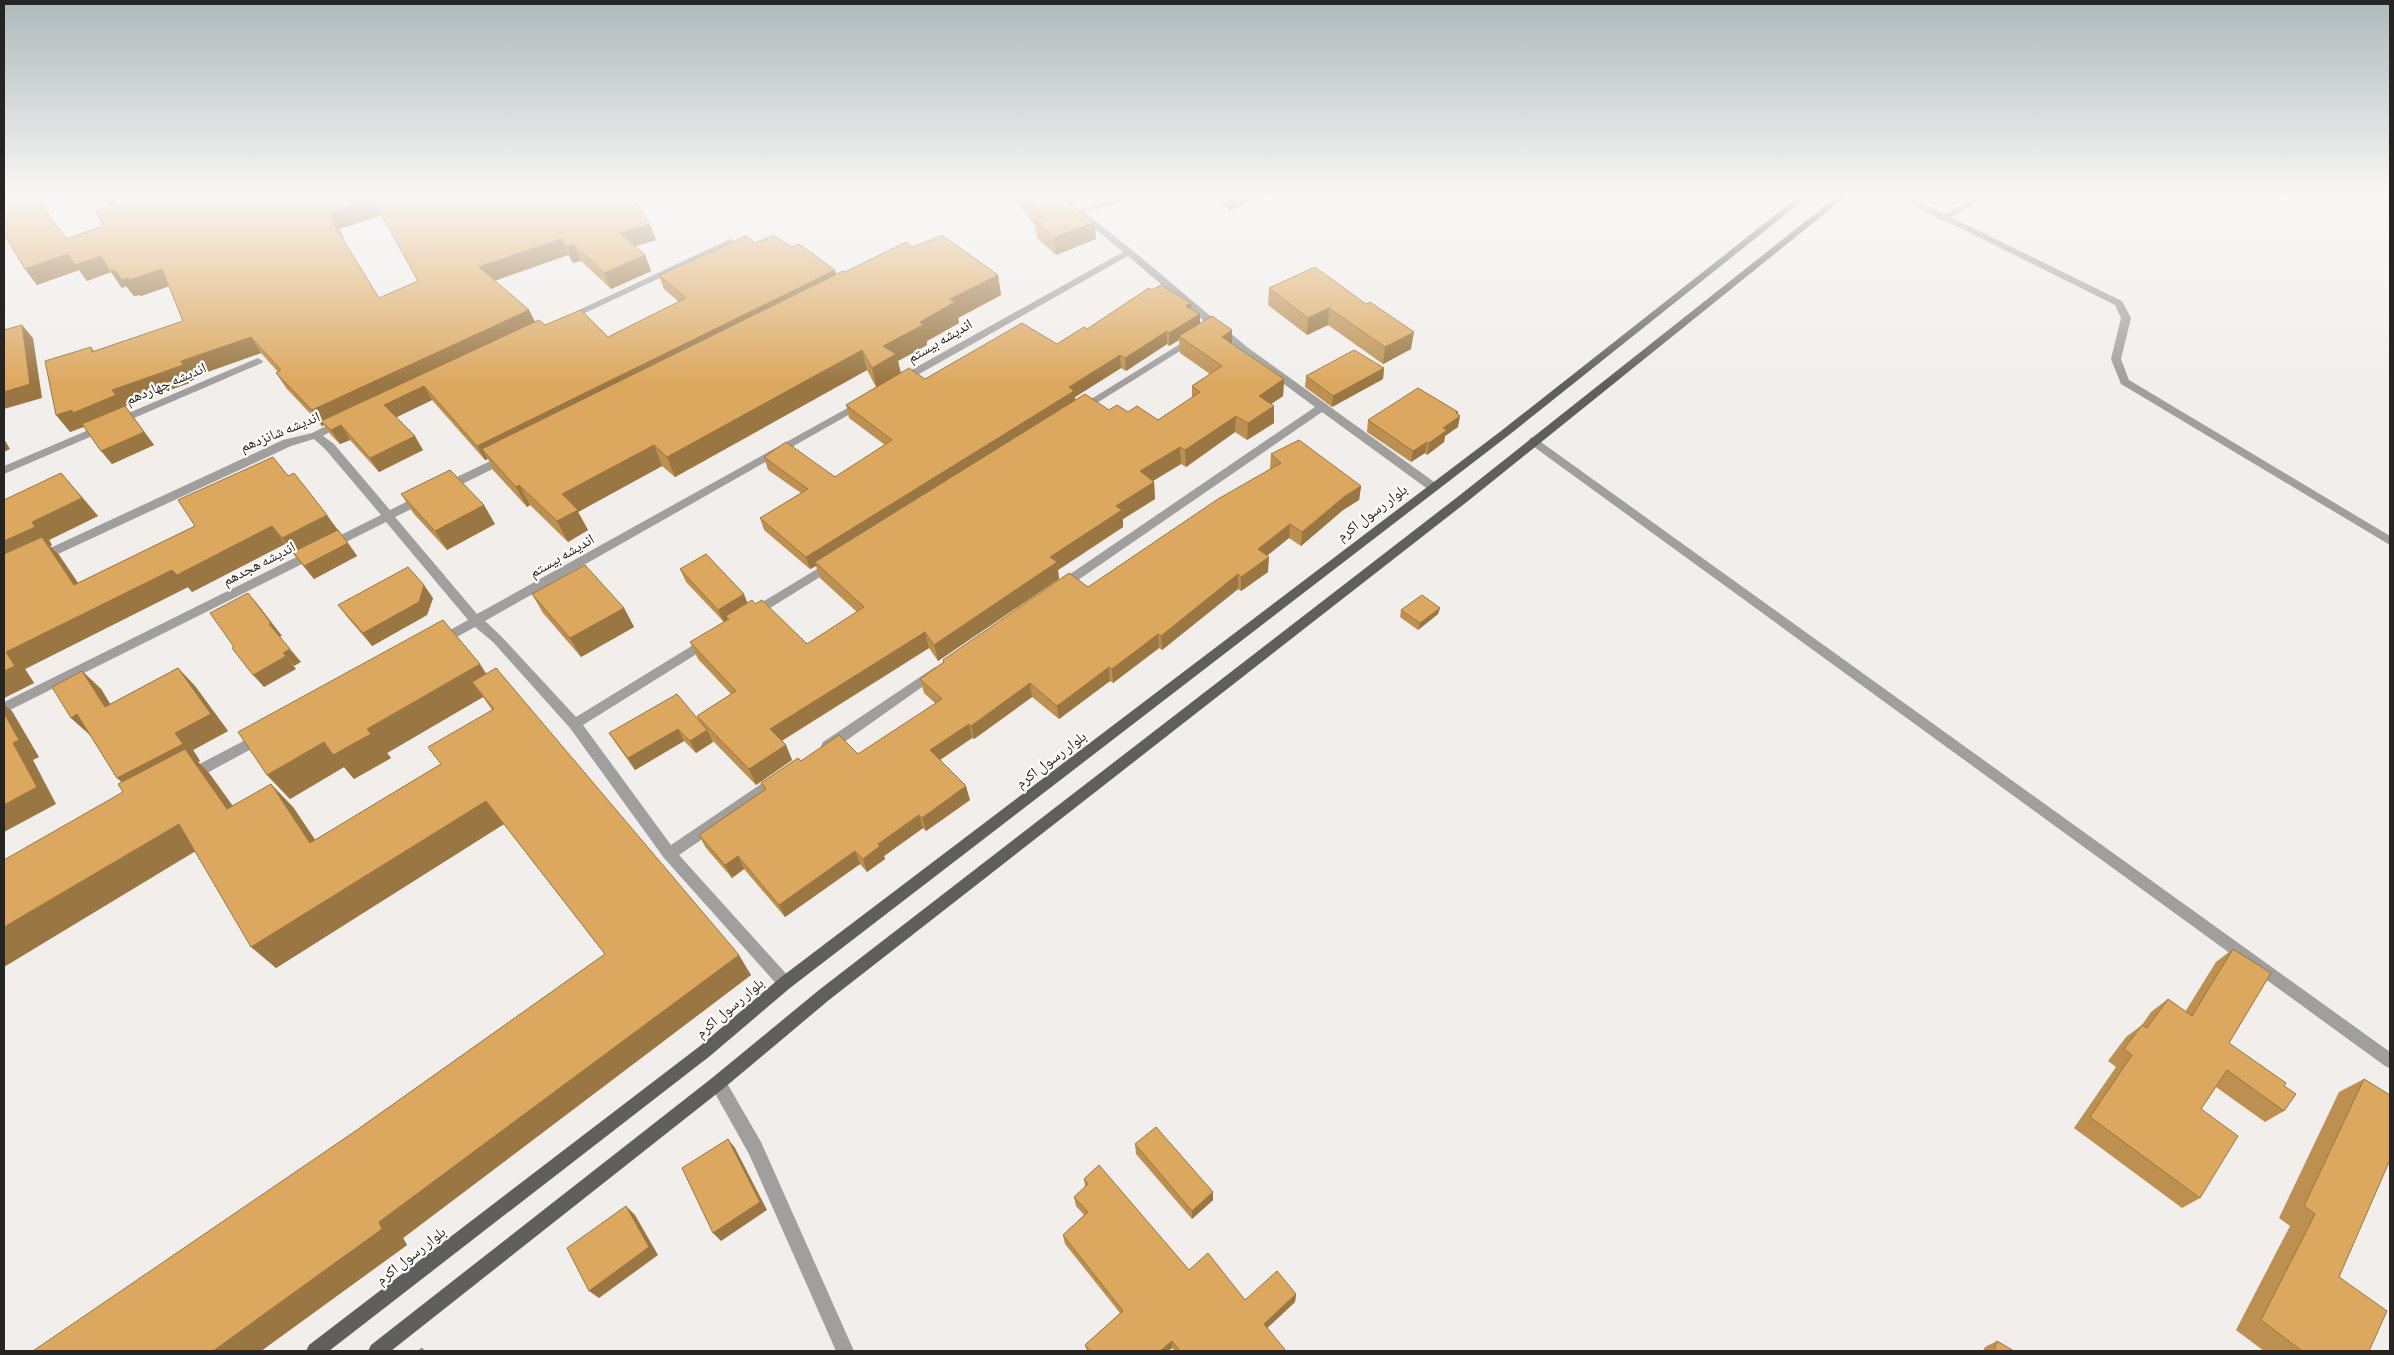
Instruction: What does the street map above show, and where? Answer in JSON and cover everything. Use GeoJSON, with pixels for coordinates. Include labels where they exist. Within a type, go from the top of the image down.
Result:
{"type":"FeatureCollection","features":[{"type":"Feature","properties":{"kind":"main road","name":"بلوار رسول اکرم"},"geometry":{"type":"LineString","coordinates":[[315,1351],[705,1051],[785,984],[1433,487],[1726,257]]}},
{"type":"Feature","properties":{"kind":"main road"},"geometry":{"type":"LineString","coordinates":[[377,1351],[718,1082],[824,995],[1457,504],[1765,257]]}},
{"type":"Feature","properties":{"kind":"street"},"geometry":{"type":"LineString","coordinates":[[559,321],[697,257]]}},
{"type":"Feature","properties":{"kind":"street","name":"اندیشه بیستم"},"geometry":{"type":"LineString","coordinates":[[888,388],[1119,257]]}},
{"type":"Feature","properties":{"kind":"street"},"geometry":{"type":"LineString","coordinates":[[1134,257],[1214,325],[1322,407],[1433,487]]}},
{"type":"Feature","properties":{"kind":"street"},"geometry":{"type":"LineString","coordinates":[[2024,257],[2119,303],[2126,318],[2116,360],[2125,382],[2390,540]]}},
{"type":"Feature","properties":{"kind":"street"},"geometry":{"type":"LineString","coordinates":[[1071,414],[1214,325]]}},
{"type":"Feature","properties":{"kind":"street","name":"اندیشه چهاردهم"},"geometry":{"type":"LineString","coordinates":[[4,470],[258,361]]}},
{"type":"Feature","properties":{"kind":"street","name":"اندیشه بیستم"},"geometry":{"type":"LineString","coordinates":[[432,645],[871,398]]}},
{"type":"Feature","properties":{"kind":"street"},"geometry":{"type":"LineString","coordinates":[[1052,592],[1322,407]]}},
{"type":"Feature","properties":{"kind":"street","name":"اندیشه شانزدهم"},"geometry":{"type":"LineString","coordinates":[[30,562],[287,442],[316,435],[352,418]]}},
{"type":"Feature","properties":{"kind":"street"},"geometry":{"type":"LineString","coordinates":[[316,435],[330,447],[476,621],[497,638],[575,724],[669,854],[785,984]]}},
{"type":"Feature","properties":{"kind":"street"},"geometry":{"type":"LineString","coordinates":[[1534,441],[2390,1061]]}},
{"type":"Feature","properties":{"kind":"street","name":"اندیشه هجدهم"},"geometry":{"type":"LineString","coordinates":[[4,708],[512,454]]}},
{"type":"Feature","properties":{"kind":"street"},"geometry":{"type":"LineString","coordinates":[[743,619],[844,556]]}},
{"type":"Feature","properties":{"kind":"street"},"geometry":{"type":"LineString","coordinates":[[575,724],[718,635]]}},
{"type":"Feature","properties":{"kind":"street"},"geometry":{"type":"LineString","coordinates":[[816,754],[946,664]]}},
{"type":"Feature","properties":{"kind":"street"},"geometry":{"type":"LineString","coordinates":[[178,781],[275,730]]}},
{"type":"Feature","properties":{"kind":"street"},"geometry":{"type":"LineString","coordinates":[[669,854],[791,770]]}},
{"type":"Feature","properties":{"kind":"street"},"geometry":{"type":"LineString","coordinates":[[718,1082],[755,1148],[845,1351]]}},
{"type":"Feature","properties":{"kind":"building"},"geometry":{"type":"Polygon","coordinates":[[[18,257],[59,257],[25,269],[18,257]]]}},
{"type":"Feature","properties":{"kind":"building"},"geometry":{"type":"Polygon","coordinates":[[[70,257],[97,257],[75,265],[70,257]]]}},
{"type":"Feature","properties":{"kind":"building"},"geometry":{"type":"Polygon","coordinates":[[[102,257],[354,257],[379,298],[418,281],[405,257],[508,257],[479,267],[529,310],[312,410],[276,373],[281,370],[251,337],[181,361],[183,365],[112,390],[116,395],[73,413],[72,410],[56,415],[45,361],[91,347],[92,352],[183,321],[162,269],[129,280],[128,278],[122,280],[115,270],[110,272],[102,257]]]}},
{"type":"Feature","properties":{"kind":"building"},"geometry":{"type":"Polygon","coordinates":[[[587,257],[640,257],[604,273],[587,257]]]}},
{"type":"Feature","properties":{"kind":"building"},"geometry":{"type":"Polygon","coordinates":[[[699,257],[817,257],[835,270],[477,446],[424,386],[384,405],[415,436],[370,458],[341,425],[331,430],[321,421],[539,320],[545,325],[581,310],[608,337],[686,298],[659,275],[699,257]]]}},
{"type":"Feature","properties":{"kind":"building"},"geometry":{"type":"Polygon","coordinates":[[[875,257],[973,257],[998,275],[950,299],[955,302],[920,322],[923,325],[883,346],[896,354],[872,368],[862,350],[667,457],[654,445],[562,494],[578,510],[557,521],[519,485],[516,487],[482,449],[843,271],[845,272],[875,257]]]}},
{"type":"Feature","properties":{"kind":"building"},"geometry":{"type":"Polygon","coordinates":[[[1315,267],[1366,304],[1370,302],[1414,332],[1385,347],[1329,308],[1308,318],[1269,288],[1315,267]]]}},
{"type":"Feature","properties":{"kind":"building"},"geometry":{"type":"Polygon","coordinates":[[[1161,285],[1191,303],[1186,306],[1200,314],[1169,333],[1167,331],[1125,358],[1120,355],[1069,387],[1074,391],[806,557],[760,518],[808,489],[764,457],[786,442],[835,477],[892,440],[846,405],[909,368],[925,379],[1022,323],[1057,344],[1084,327],[1087,329],[1149,288],[1152,290],[1161,285]]]}},
{"type":"Feature","properties":{"kind":"building"},"geometry":{"type":"Polygon","coordinates":[[[1212,316],[1232,330],[1222,337],[1284,379],[1259,396],[1274,406],[1248,423],[1236,416],[1185,450],[1180,447],[1140,471],[1154,482],[1116,506],[1122,510],[1050,557],[1057,562],[934,645],[925,632],[770,729],[786,745],[749,769],[697,716],[736,691],[690,642],[729,619],[726,616],[752,600],[755,604],[762,600],[807,644],[864,607],[815,562],[1085,394],[1109,410],[1117,405],[1128,412],[1137,406],[1158,420],[1200,392],[1192,386],[1222,366],[1179,336],[1212,316]]]}},
{"type":"Feature","properties":{"kind":"building"},"geometry":{"type":"Polygon","coordinates":[[[22,325],[30,384],[4,392],[4,330],[22,325]]]}},
{"type":"Feature","properties":{"kind":"building"},"geometry":{"type":"Polygon","coordinates":[[[1354,350],[1384,368],[1333,396],[1306,376],[1354,350]]]}},
{"type":"Feature","properties":{"kind":"building"},"geometry":{"type":"Polygon","coordinates":[[[1418,388],[1458,412],[1456,413],[1460,416],[1443,428],[1447,430],[1429,443],[1427,442],[1413,451],[1368,420],[1418,388]]]}},
{"type":"Feature","properties":{"kind":"building"},"geometry":{"type":"Polygon","coordinates":[[[125,406],[144,432],[101,451],[82,424],[125,406]]]}},
{"type":"Feature","properties":{"kind":"building"},"geometry":{"type":"Polygon","coordinates":[[[1299,440],[1361,486],[1345,496],[1302,532],[1290,524],[1258,549],[1269,557],[1241,577],[1238,574],[1161,636],[1158,634],[1112,669],[1109,667],[1057,706],[1030,683],[971,726],[969,724],[930,750],[966,786],[922,818],[919,815],[878,844],[880,846],[863,859],[855,851],[779,905],[738,856],[725,865],[699,835],[766,789],[761,783],[798,758],[801,761],[839,735],[858,754],[942,699],[920,679],[944,662],[943,660],[1069,573],[1088,587],[1218,499],[1281,463],[1271,454],[1299,440]]]}},
{"type":"Feature","properties":{"kind":"building"},"geometry":{"type":"Polygon","coordinates":[[[273,457],[288,476],[294,473],[327,515],[282,538],[272,526],[177,575],[172,570],[6,652],[15,666],[4,671],[4,554],[42,537],[74,585],[195,526],[178,500],[273,457]]]}},
{"type":"Feature","properties":{"kind":"building"},"geometry":{"type":"Polygon","coordinates":[[[450,470],[484,505],[435,531],[401,494],[450,470]]]}},
{"type":"Feature","properties":{"kind":"building"},"geometry":{"type":"Polygon","coordinates":[[[61,473],[82,498],[32,522],[35,527],[4,541],[4,500],[61,473]]]}},
{"type":"Feature","properties":{"kind":"building"},"geometry":{"type":"Polygon","coordinates":[[[338,530],[348,543],[304,566],[293,552],[338,530]]]}},
{"type":"Feature","properties":{"kind":"building"},"geometry":{"type":"Polygon","coordinates":[[[706,554],[744,594],[718,610],[680,569],[706,554]]]}},
{"type":"Feature","properties":{"kind":"building"},"geometry":{"type":"Polygon","coordinates":[[[585,565],[624,608],[570,638],[532,594],[585,565]]]}},
{"type":"Feature","properties":{"kind":"building"},"geometry":{"type":"Polygon","coordinates":[[[408,567],[424,585],[419,602],[363,633],[338,605],[408,567]]]}},
{"type":"Feature","properties":{"kind":"building"},"geometry":{"type":"Polygon","coordinates":[[[248,593],[271,623],[269,624],[290,649],[283,653],[286,656],[253,675],[232,648],[234,647],[210,613],[248,593]]]}},
{"type":"Feature","properties":{"kind":"building"},"geometry":{"type":"Polygon","coordinates":[[[1422,595],[1440,608],[1420,623],[1401,610],[1422,595]]]}},
{"type":"Feature","properties":{"kind":"building"},"geometry":{"type":"Polygon","coordinates":[[[443,620],[480,664],[367,729],[371,734],[333,755],[324,742],[267,775],[238,732],[443,620]]]}},
{"type":"Feature","properties":{"kind":"building"},"geometry":{"type":"Polygon","coordinates":[[[178,668],[211,714],[175,733],[183,744],[117,778],[77,714],[71,718],[52,687],[82,671],[105,707],[178,668]]]}},
{"type":"Feature","properties":{"kind":"building"},"geometry":{"type":"Polygon","coordinates":[[[496,668],[739,955],[379,1222],[382,1229],[213,1351],[33,1351],[354,1132],[605,954],[486,801],[251,947],[179,824],[4,927],[4,860],[123,792],[118,784],[185,749],[227,809],[271,784],[310,843],[441,764],[428,747],[494,709],[472,682],[496,668]]]}},
{"type":"Feature","properties":{"kind":"building"},"geometry":{"type":"Polygon","coordinates":[[[677,694],[707,730],[690,741],[678,729],[628,758],[609,733],[677,694]]]}},
{"type":"Feature","properties":{"kind":"building"},"geometry":{"type":"Polygon","coordinates":[[[4,713],[19,740],[13,743],[37,787],[4,805],[4,713]]]}},
{"type":"Feature","properties":{"kind":"building"},"geometry":{"type":"Polygon","coordinates":[[[2233,949],[2271,973],[2229,1043],[2286,1083],[2284,1086],[2296,1094],[2284,1111],[2227,1070],[2201,1109],[2238,1136],[2200,1198],[2090,1117],[2132,1055],[2124,1049],[2142,1025],[2147,1028],[2168,999],[2192,1016],[2233,949]]]}},
{"type":"Feature","properties":{"kind":"building"},"geometry":{"type":"Polygon","coordinates":[[[2364,1079],[2390,1095],[2390,1160],[2339,1277],[2387,1311],[2369,1351],[2302,1351],[2261,1320],[2315,1214],[2304,1206],[2364,1079]]]}},
{"type":"Feature","properties":{"kind":"building"},"geometry":{"type":"Polygon","coordinates":[[[1156,1127],[1213,1192],[1192,1211],[1135,1144],[1156,1127]]]}},
{"type":"Feature","properties":{"kind":"building"},"geometry":{"type":"Polygon","coordinates":[[[728,1139],[760,1202],[713,1233],[682,1168],[728,1139]]]}},
{"type":"Feature","properties":{"kind":"building"},"geometry":{"type":"Polygon","coordinates":[[[1099,1165],[1189,1270],[1208,1253],[1245,1300],[1277,1271],[1296,1294],[1264,1324],[1286,1351],[1180,1351],[1172,1341],[1160,1351],[1090,1351],[1085,1345],[1123,1311],[1063,1235],[1088,1212],[1074,1197],[1088,1184],[1084,1179],[1099,1165]]]}},
{"type":"Feature","properties":{"kind":"building"},"geometry":{"type":"Polygon","coordinates":[[[626,1206],[649,1247],[589,1291],[567,1248],[626,1206]]]}},
{"type":"Feature","properties":{"kind":"building"},"geometry":{"type":"Polygon","coordinates":[[[1997,1341],[2014,1351],[1994,1351],[1997,1341]]]}}]}
